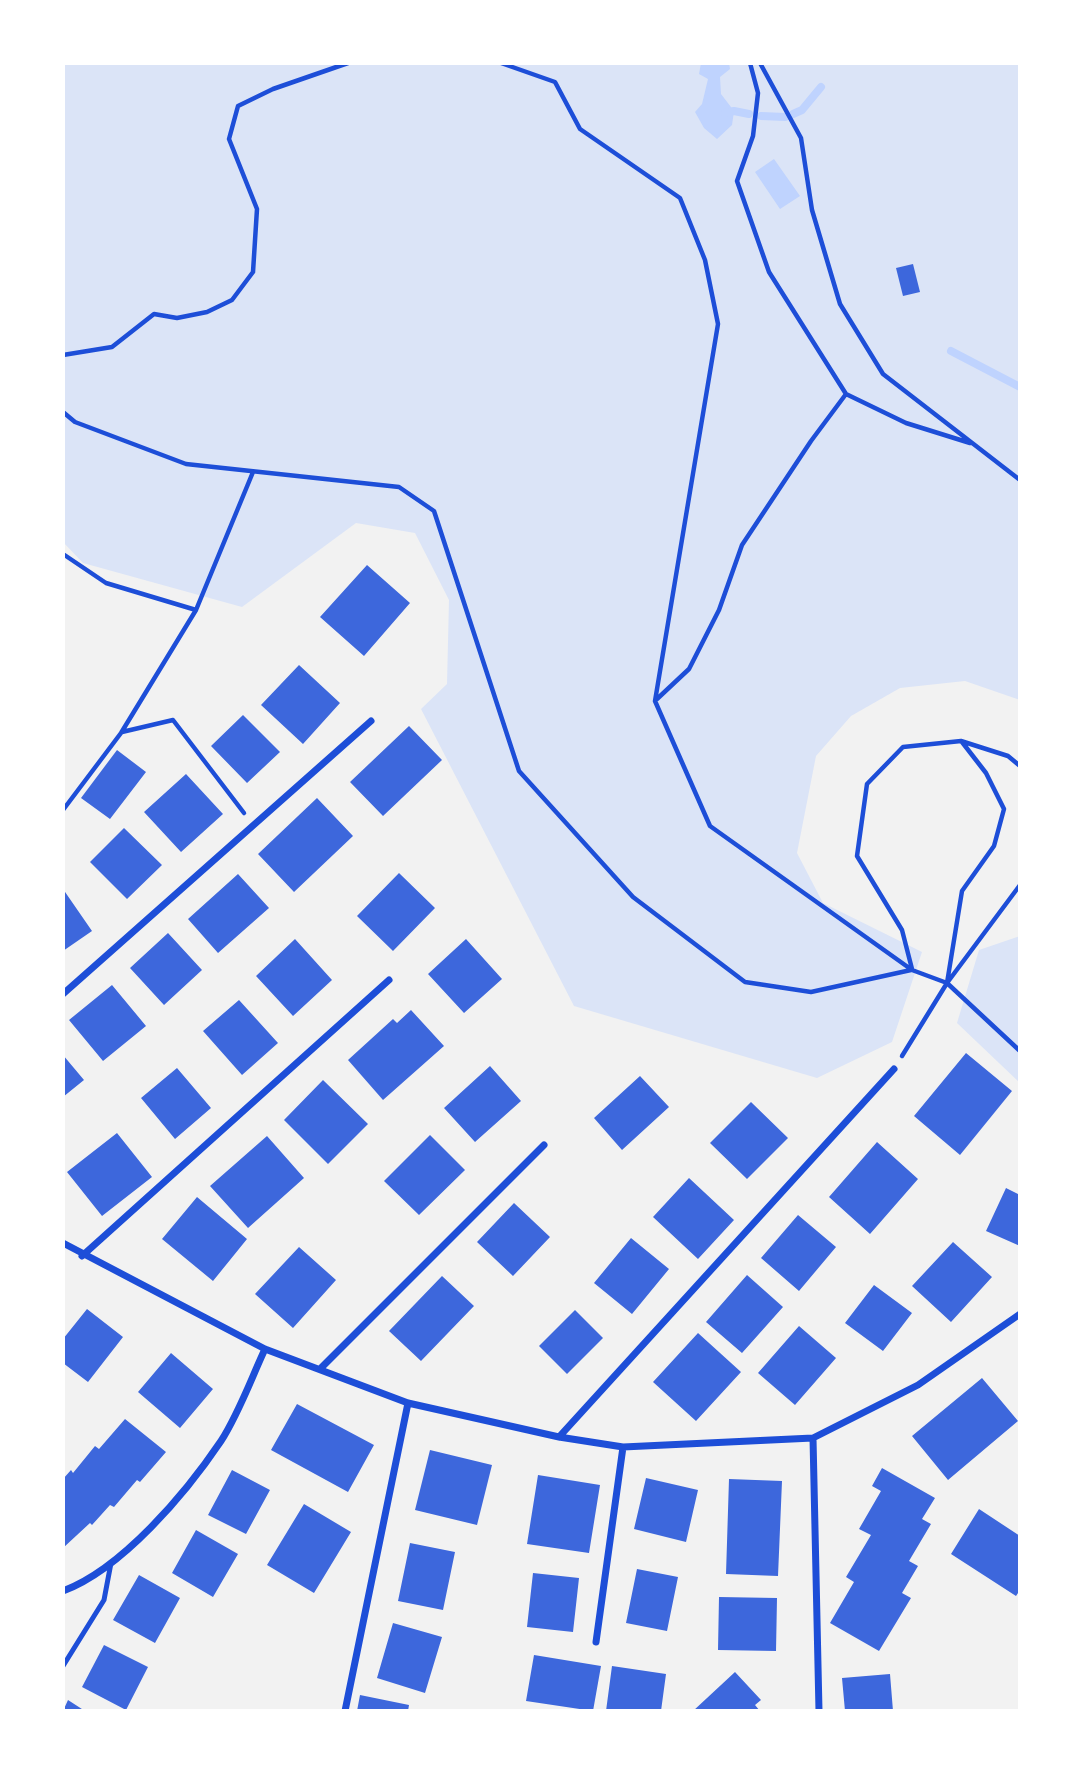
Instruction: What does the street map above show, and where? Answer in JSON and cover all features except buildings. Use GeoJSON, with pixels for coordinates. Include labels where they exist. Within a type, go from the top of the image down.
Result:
{"type":"FeatureCollection","features":[{"type":"Feature","properties":{"kind":"street"},"geometry":{"type":"LineString","coordinates":[[63,994],[371,722]]}},
{"type":"Feature","properties":{"kind":"street"},"geometry":{"type":"LineString","coordinates":[[82,1256],[389,980]]}},
{"type":"Feature","properties":{"kind":"street"},"geometry":{"type":"LineString","coordinates":[[559,1437],[894,1069]]}},
{"type":"Feature","properties":{"kind":"street"},"geometry":{"type":"LineString","coordinates":[[320,1369],[544,1145]]}},
{"type":"Feature","properties":{"kind":"street"},"geometry":{"type":"LineString","coordinates":[[63,1244],[265,1349],[408,1402],[559,1437],[623,1447],[813,1438],[918,1385],[1020,1314]]}},
{"type":"Feature","properties":{"kind":"street"},"geometry":{"type":"LineString","coordinates":[[63,1591],[83,1584],[156,1524],[222,1440],[265,1349]]}},
{"type":"Feature","properties":{"kind":"street"},"geometry":{"type":"LineString","coordinates":[[345,1711],[408,1402]]}},
{"type":"Feature","properties":{"kind":"street"},"geometry":{"type":"LineString","coordinates":[[813,1438],[820,1711]]}},
{"type":"Feature","properties":{"kind":"street"},"geometry":{"type":"LineString","coordinates":[[596,1642],[623,1447]]}},
{"type":"Feature","properties":{"kind":"lane"},"geometry":{"type":"LineString","coordinates":[[63,1666],[104,1600],[112,1560]]}},
{"type":"Feature","properties":{"kind":"path"},"geometry":{"type":"LineString","coordinates":[[63,355],[113,347],[154,314],[177,318],[207,312],[232,300],[253,272],[257,247],[257,209],[229,139],[238,106],[273,89],[348,63]]}},
{"type":"Feature","properties":{"kind":"path"},"geometry":{"type":"LineString","coordinates":[[501,63],[555,82],[580,129],[680,198],[705,260],[718,324],[655,701],[710,826],[912,970],[947,983],[1020,1051]]}},
{"type":"Feature","properties":{"kind":"path"},"geometry":{"type":"LineString","coordinates":[[750,63],[758,93],[752,136],[737,181],[769,272],[846,394],[906,423],[975,445]]}},
{"type":"Feature","properties":{"kind":"path"},"geometry":{"type":"LineString","coordinates":[[760,63],[801,138],[812,210],[839,304],[883,374],[1020,480]]}},
{"type":"Feature","properties":{"kind":"path"},"geometry":{"type":"LineString","coordinates":[[655,701],[689,669],[719,610],[742,545],[782,483],[846,394]]}},
{"type":"Feature","properties":{"kind":"path"},"geometry":{"type":"LineString","coordinates":[[63,412],[75,422],[186,464],[399,487],[434,511],[519,771],[643,905],[745,982],[811,992],[912,970]]}},
{"type":"Feature","properties":{"kind":"path"},"geometry":{"type":"LineString","coordinates":[[63,810],[121,733],[196,610],[253,472]]}},
{"type":"Feature","properties":{"kind":"path"},"geometry":{"type":"LineString","coordinates":[[63,554],[106,583],[196,610]]}},
{"type":"Feature","properties":{"kind":"path"},"geometry":{"type":"LineString","coordinates":[[121,733],[173,720],[255,827]]}},
{"type":"Feature","properties":{"kind":"path"},"geometry":{"type":"LineString","coordinates":[[912,970],[902,930],[857,856],[867,784],[903,747],[961,741],[1008,756],[1020,766]]}},
{"type":"Feature","properties":{"kind":"path"},"geometry":{"type":"LineString","coordinates":[[947,983],[962,891],[993,845],[1004,809],[986,773],[961,741]]}},
{"type":"Feature","properties":{"kind":"path"},"geometry":{"type":"LineString","coordinates":[[894,1069],[947,983],[1020,885]]}},
{"type":"Feature","properties":{"kind":"shaded area"},"geometry":{"type":"Polygon","coordinates":[[[63,63],[1020,63],[1020,700],[965,681],[900,688],[851,716],[816,756],[797,853],[823,903],[922,952],[892,1042],[817,1078],[574,1006],[421,709],[447,684],[449,600],[415,533],[356,523],[242,607],[83,563],[63,542],[63,63]]]}},
{"type":"Feature","properties":{"kind":"shaded area"},"geometry":{"type":"Polygon","coordinates":[[[1020,936],[1020,1083],[957,1023],[979,950],[1020,936]]]}},
{"type":"Feature","properties":{"kind":"water"},"geometry":{"type":"Polygon","coordinates":[[[701,63],[729,63],[730,69],[720,77],[721,94],[734,111],[732,125],[717,139],[704,128],[695,112],[702,104],[708,79],[699,74],[701,63]]]}},
{"type":"Feature","properties":{"kind":"water"},"geometry":{"type":"Polygon","coordinates":[[[774,159],[800,196],[780,209],[755,172],[774,159]]]}},
{"type":"Feature","properties":{"kind":"waterway"},"geometry":{"type":"LineString","coordinates":[[793,114],[802,110],[821,87]]}},
{"type":"Feature","properties":{"kind":"waterway"},"geometry":{"type":"LineString","coordinates":[[725,113],[734,111],[749,114]]}},
{"type":"Feature","properties":{"kind":"waterway"},"geometry":{"type":"LineString","coordinates":[[761,116],[785,117]]}},
{"type":"Feature","properties":{"kind":"waterway"},"geometry":{"type":"LineString","coordinates":[[951,351],[1020,387]]}}]}
